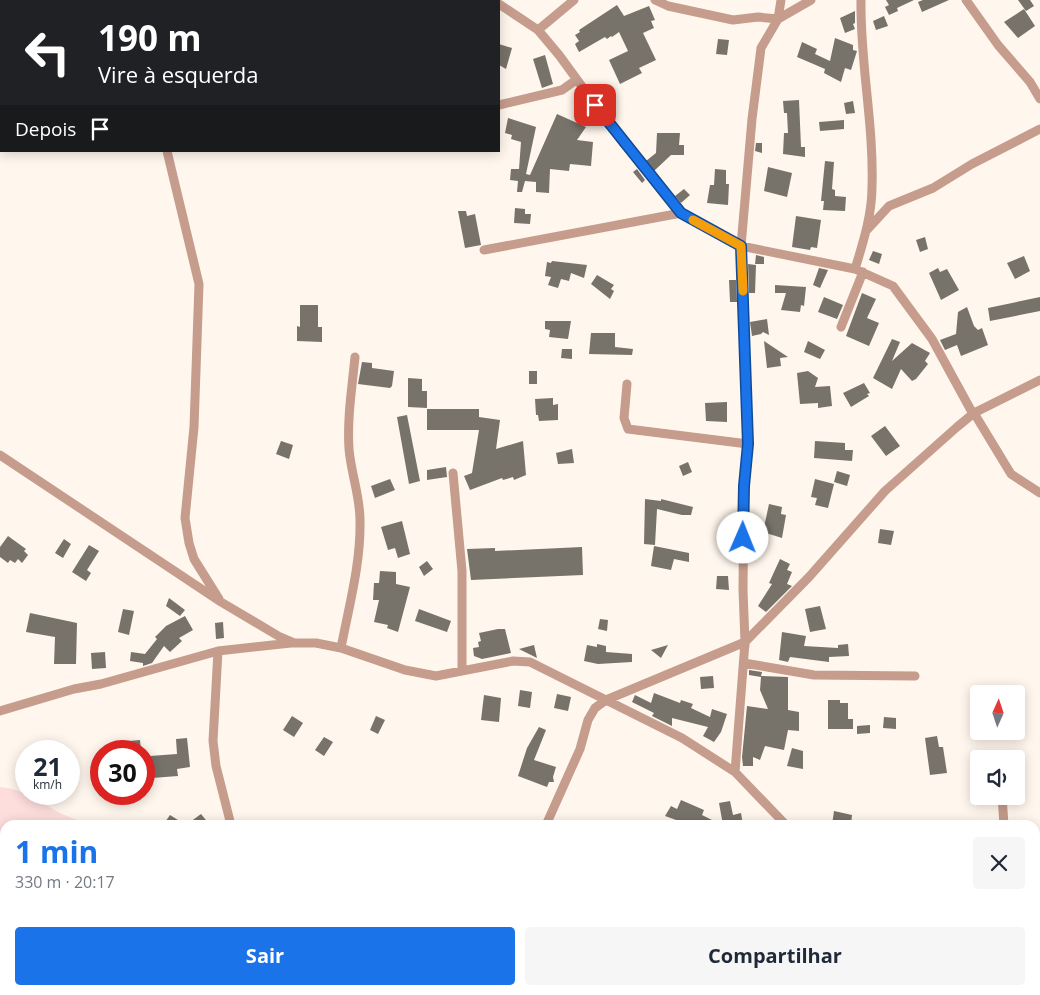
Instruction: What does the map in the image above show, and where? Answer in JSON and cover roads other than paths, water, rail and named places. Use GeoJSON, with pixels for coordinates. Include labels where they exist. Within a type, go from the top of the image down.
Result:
{"type":"FeatureCollection","features":[{"type":"Feature","properties":{"kind":"street"},"geometry":{"type":"LineString","coordinates":[[538,30],[574,0]]}},
{"type":"Feature","properties":{"kind":"street"},"geometry":{"type":"LineString","coordinates":[[656,0],[668,6],[733,20],[758,17],[778,19],[811,0]]}},
{"type":"Feature","properties":{"kind":"street"},"geometry":{"type":"LineString","coordinates":[[736,772],[745,642],[743,590],[744,486],[748,444],[741,246],[752,119],[761,48],[778,19],[781,0]]}},
{"type":"Feature","properties":{"kind":"street"},"geometry":{"type":"LineString","coordinates":[[841,327],[859,271],[872,189],[871,141],[861,25],[861,0]]}},
{"type":"Feature","properties":{"kind":"street"},"geometry":{"type":"LineString","coordinates":[[966,0],[998,45],[1030,82],[1040,99]]}},
{"type":"Feature","properties":{"kind":"street"},"geometry":{"type":"LineString","coordinates":[[500,5],[538,30],[624,144],[681,213],[741,246],[859,271],[884,280],[901,293],[932,339],[978,424],[1011,474],[1040,493]]}},
{"type":"Feature","properties":{"kind":"street"},"geometry":{"type":"LineString","coordinates":[[500,104],[562,90],[576,80]]}},
{"type":"Feature","properties":{"kind":"street"},"geometry":{"type":"LineString","coordinates":[[866,232],[890,206],[933,188],[972,164],[1040,129]]}},
{"type":"Feature","properties":{"kind":"street"},"geometry":{"type":"LineString","coordinates":[[167,152],[199,284],[194,427],[185,518],[194,558],[221,602]]}},
{"type":"Feature","properties":{"kind":"street"},"geometry":{"type":"LineString","coordinates":[[484,250],[681,213]]}},
{"type":"Feature","properties":{"kind":"street"},"geometry":{"type":"LineString","coordinates":[[341,648],[356,574],[360,533],[360,518],[349,449],[349,408],[355,358]]}},
{"type":"Feature","properties":{"kind":"street"},"geometry":{"type":"LineString","coordinates":[[548,820],[580,749],[588,720],[595,708],[606,700],[745,642],[809,577],[884,491],[973,413],[1040,380]]}},
{"type":"Feature","properties":{"kind":"street"},"geometry":{"type":"LineString","coordinates":[[627,384],[624,418],[628,429],[748,444]]}},
{"type":"Feature","properties":{"kind":"street"},"geometry":{"type":"LineString","coordinates":[[0,455],[221,602],[280,637],[294,643]]}},
{"type":"Feature","properties":{"kind":"street"},"geometry":{"type":"LineString","coordinates":[[453,473],[462,571],[462,671]]}},
{"type":"Feature","properties":{"kind":"street"},"geometry":{"type":"LineString","coordinates":[[736,772],[745,642]]}},
{"type":"Feature","properties":{"kind":"street"},"geometry":{"type":"LineString","coordinates":[[0,711],[74,689],[101,684],[218,651],[294,643],[316,643],[341,648],[425,675],[436,676],[522,660],[530,662],[682,738],[736,772],[781,820]]}},
{"type":"Feature","properties":{"kind":"street"},"geometry":{"type":"LineString","coordinates":[[218,651],[213,741],[216,766],[231,820]]}},
{"type":"Feature","properties":{"kind":"street"},"geometry":{"type":"LineString","coordinates":[[744,663],[814,675],[915,676]]}},
{"type":"Feature","properties":{"kind":"street"},"geometry":{"type":"LineString","coordinates":[[1003,805],[1004,820]]}}]}
